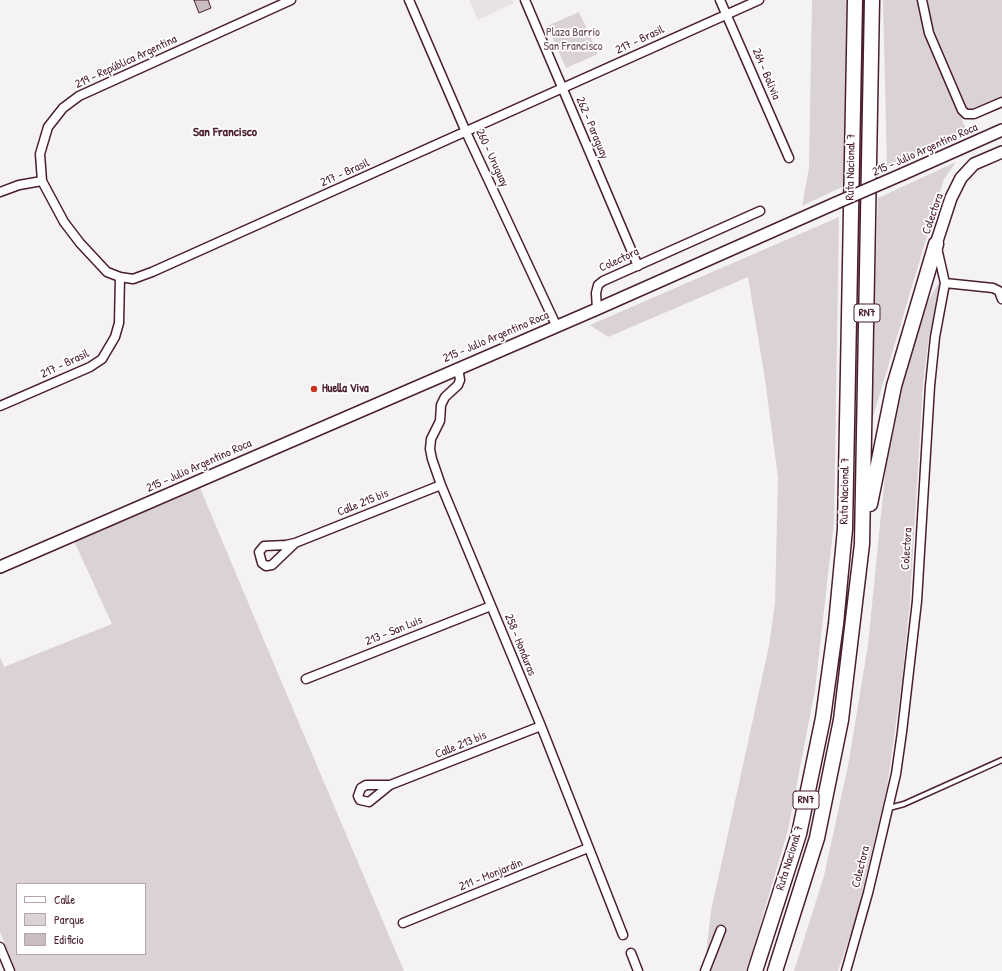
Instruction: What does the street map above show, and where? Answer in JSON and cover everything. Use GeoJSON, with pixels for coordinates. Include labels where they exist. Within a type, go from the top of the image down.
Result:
{"type":"FeatureCollection","features":[{"type":"Feature","properties":{"kind":"highway","name":"Ruta Nacional 7"},"geometry":{"type":"LineString","coordinates":[[755,971],[799,834],[823,718],[836,624],[845,529],[855,0]]}},
{"type":"Feature","properties":{"kind":"highway","name":"Ruta Nacional 7"},"geometry":{"type":"LineString","coordinates":[[775,971],[817,838],[841,720],[862,544],[872,0]]}},
{"type":"Feature","properties":{"kind":"highway"},"geometry":{"type":"LineString","coordinates":[[862,544],[882,438],[894,386],[936,244]]}},
{"type":"Feature","properties":{"kind":"street","name":"219 - República Argentina"},"geometry":{"type":"LineString","coordinates":[[42,181],[40,154],[48,127],[63,108],[79,96],[291,0]]}},
{"type":"Feature","properties":{"kind":"street","name":"260 - Uruguay"},"geometry":{"type":"LineString","coordinates":[[409,0],[466,132],[556,325]]}},
{"type":"Feature","properties":{"kind":"street","name":"262 - Paraguay"},"geometry":{"type":"LineString","coordinates":[[525,0],[638,266]]}},
{"type":"Feature","properties":{"kind":"street","name":"264 - Bolivia"},"geometry":{"type":"LineString","coordinates":[[720,0],[789,158]]}},
{"type":"Feature","properties":{"kind":"street","name":"217 - Brasil"},"geometry":{"type":"LineString","coordinates":[[0,406],[90,367],[102,359],[115,337],[119,323],[120,278],[133,279],[152,272],[759,0]]}},
{"type":"Feature","properties":{"kind":"street"},"geometry":{"type":"LineString","coordinates":[[922,0],[929,33],[962,110],[966,114],[974,114],[1002,102]]}},
{"type":"Feature","properties":{"kind":"street","name":"215 - Julio Argentino Roca"},"geometry":{"type":"LineString","coordinates":[[0,567],[556,325],[597,309],[1002,130]]}},
{"type":"Feature","properties":{"kind":"street","name":"Colectora"},"geometry":{"type":"LineString","coordinates":[[846,971],[868,893],[896,774],[908,682],[921,544],[930,386],[935,337],[945,283],[936,244],[951,198],[961,178],[974,164],[1002,152]]}},
{"type":"Feature","properties":{"kind":"street"},"geometry":{"type":"LineString","coordinates":[[0,192],[19,185],[42,181],[64,222],[80,243],[107,272],[120,278]]}},
{"type":"Feature","properties":{"kind":"street","name":"Colectora"},"geometry":{"type":"LineString","coordinates":[[597,309],[596,293],[598,285],[603,281],[760,211]]}},
{"type":"Feature","properties":{"kind":"street"},"geometry":{"type":"LineString","coordinates":[[945,283],[993,288],[998,291],[1002,299]]}},
{"type":"Feature","properties":{"kind":"street","name":"258 - Honduras"},"geometry":{"type":"LineString","coordinates":[[458,368],[460,380],[458,385],[446,397],[441,405],[440,421],[431,439],[430,449],[441,486],[541,726],[623,935]]}},
{"type":"Feature","properties":{"kind":"street","name":"Calle 215 bis"},"geometry":{"type":"LineString","coordinates":[[295,543],[441,486]]}},
{"type":"Feature","properties":{"kind":"street","name":"213 - San Luis"},"geometry":{"type":"LineString","coordinates":[[306,679],[491,606]]}},
{"type":"Feature","properties":{"kind":"street","name":"Calle 213 bis"},"geometry":{"type":"LineString","coordinates":[[390,786],[541,726]]}},
{"type":"Feature","properties":{"kind":"street","name":"211 - Monjardin"},"geometry":{"type":"LineString","coordinates":[[403,923],[588,848]]}},
{"type":"Feature","properties":{"kind":"street"},"geometry":{"type":"LineString","coordinates":[[705,971],[721,930]]}},
{"type":"Feature","properties":{"kind":"street"},"geometry":{"type":"LineString","coordinates":[[0,947],[10,971]]}},
{"type":"Feature","properties":{"kind":"street"},"geometry":{"type":"LineString","coordinates":[[631,953],[638,971]]}},
{"type":"Feature","properties":{"kind":"lane"},"geometry":{"type":"LineString","coordinates":[[888,808],[904,804],[1002,760]]}},
{"type":"Feature","properties":{"kind":"shaded area"},"geometry":{"type":"Polygon","coordinates":[[[469,0],[512,0],[514,3],[478,20],[469,0]]]}},
{"type":"Feature","properties":{"kind":"green space"},"geometry":{"type":"Polygon","coordinates":[[[812,0],[847,0],[844,186],[802,206],[809,168],[812,0]]]}},
{"type":"Feature","properties":{"kind":"green space"},"geometry":{"type":"Polygon","coordinates":[[[883,0],[918,0],[919,14],[926,33],[967,132],[887,168],[883,0]]]}},
{"type":"Feature","properties":{"kind":"green space"},"geometry":{"type":"Polygon","coordinates":[[[928,0],[1002,0],[1002,97],[969,112],[929,18],[928,0]]]}},
{"type":"Feature","properties":{"kind":"green space","name":"Plaza Barrio San Francisco"},"geometry":{"type":"Polygon","coordinates":[[[579,12],[598,54],[566,68],[547,26],[579,12]]]}},
{"type":"Feature","properties":{"kind":"green space"},"geometry":{"type":"Polygon","coordinates":[[[956,162],[944,179],[870,427],[878,198],[956,162]]]}},
{"type":"Feature","properties":{"kind":"green space"},"geometry":{"type":"Polygon","coordinates":[[[839,217],[834,522],[815,690],[788,830],[751,956],[745,971],[704,971],[711,911],[769,646],[775,603],[778,478],[765,379],[748,277],[608,337],[590,325],[839,217]]]}},
{"type":"Feature","properties":{"kind":"green space"},"geometry":{"type":"Polygon","coordinates":[[[939,282],[939,297],[929,335],[923,384],[910,600],[902,681],[887,787],[856,918],[838,971],[794,971],[824,876],[848,766],[868,645],[889,434],[907,364],[927,303],[939,282]]]}},
{"type":"Feature","properties":{"kind":"green space"},"geometry":{"type":"Polygon","coordinates":[[[200,488],[404,971],[16,971],[0,932],[0,657],[4,667],[112,624],[74,541],[200,488]]]}},
{"type":"Feature","properties":{"kind":"building"},"geometry":{"type":"Polygon","coordinates":[[[194,0],[208,0],[211,8],[199,13],[194,0]]]}},
{"type":"Feature","properties":{"kind":"place","name":"Huella Viva"},"geometry":{"type":"Point","coordinates":[314,389]}},
{"type":"Feature","properties":{"kind":"district","name":"San Francisco"},"geometry":{"type":"Point","coordinates":[225,133]}}]}
